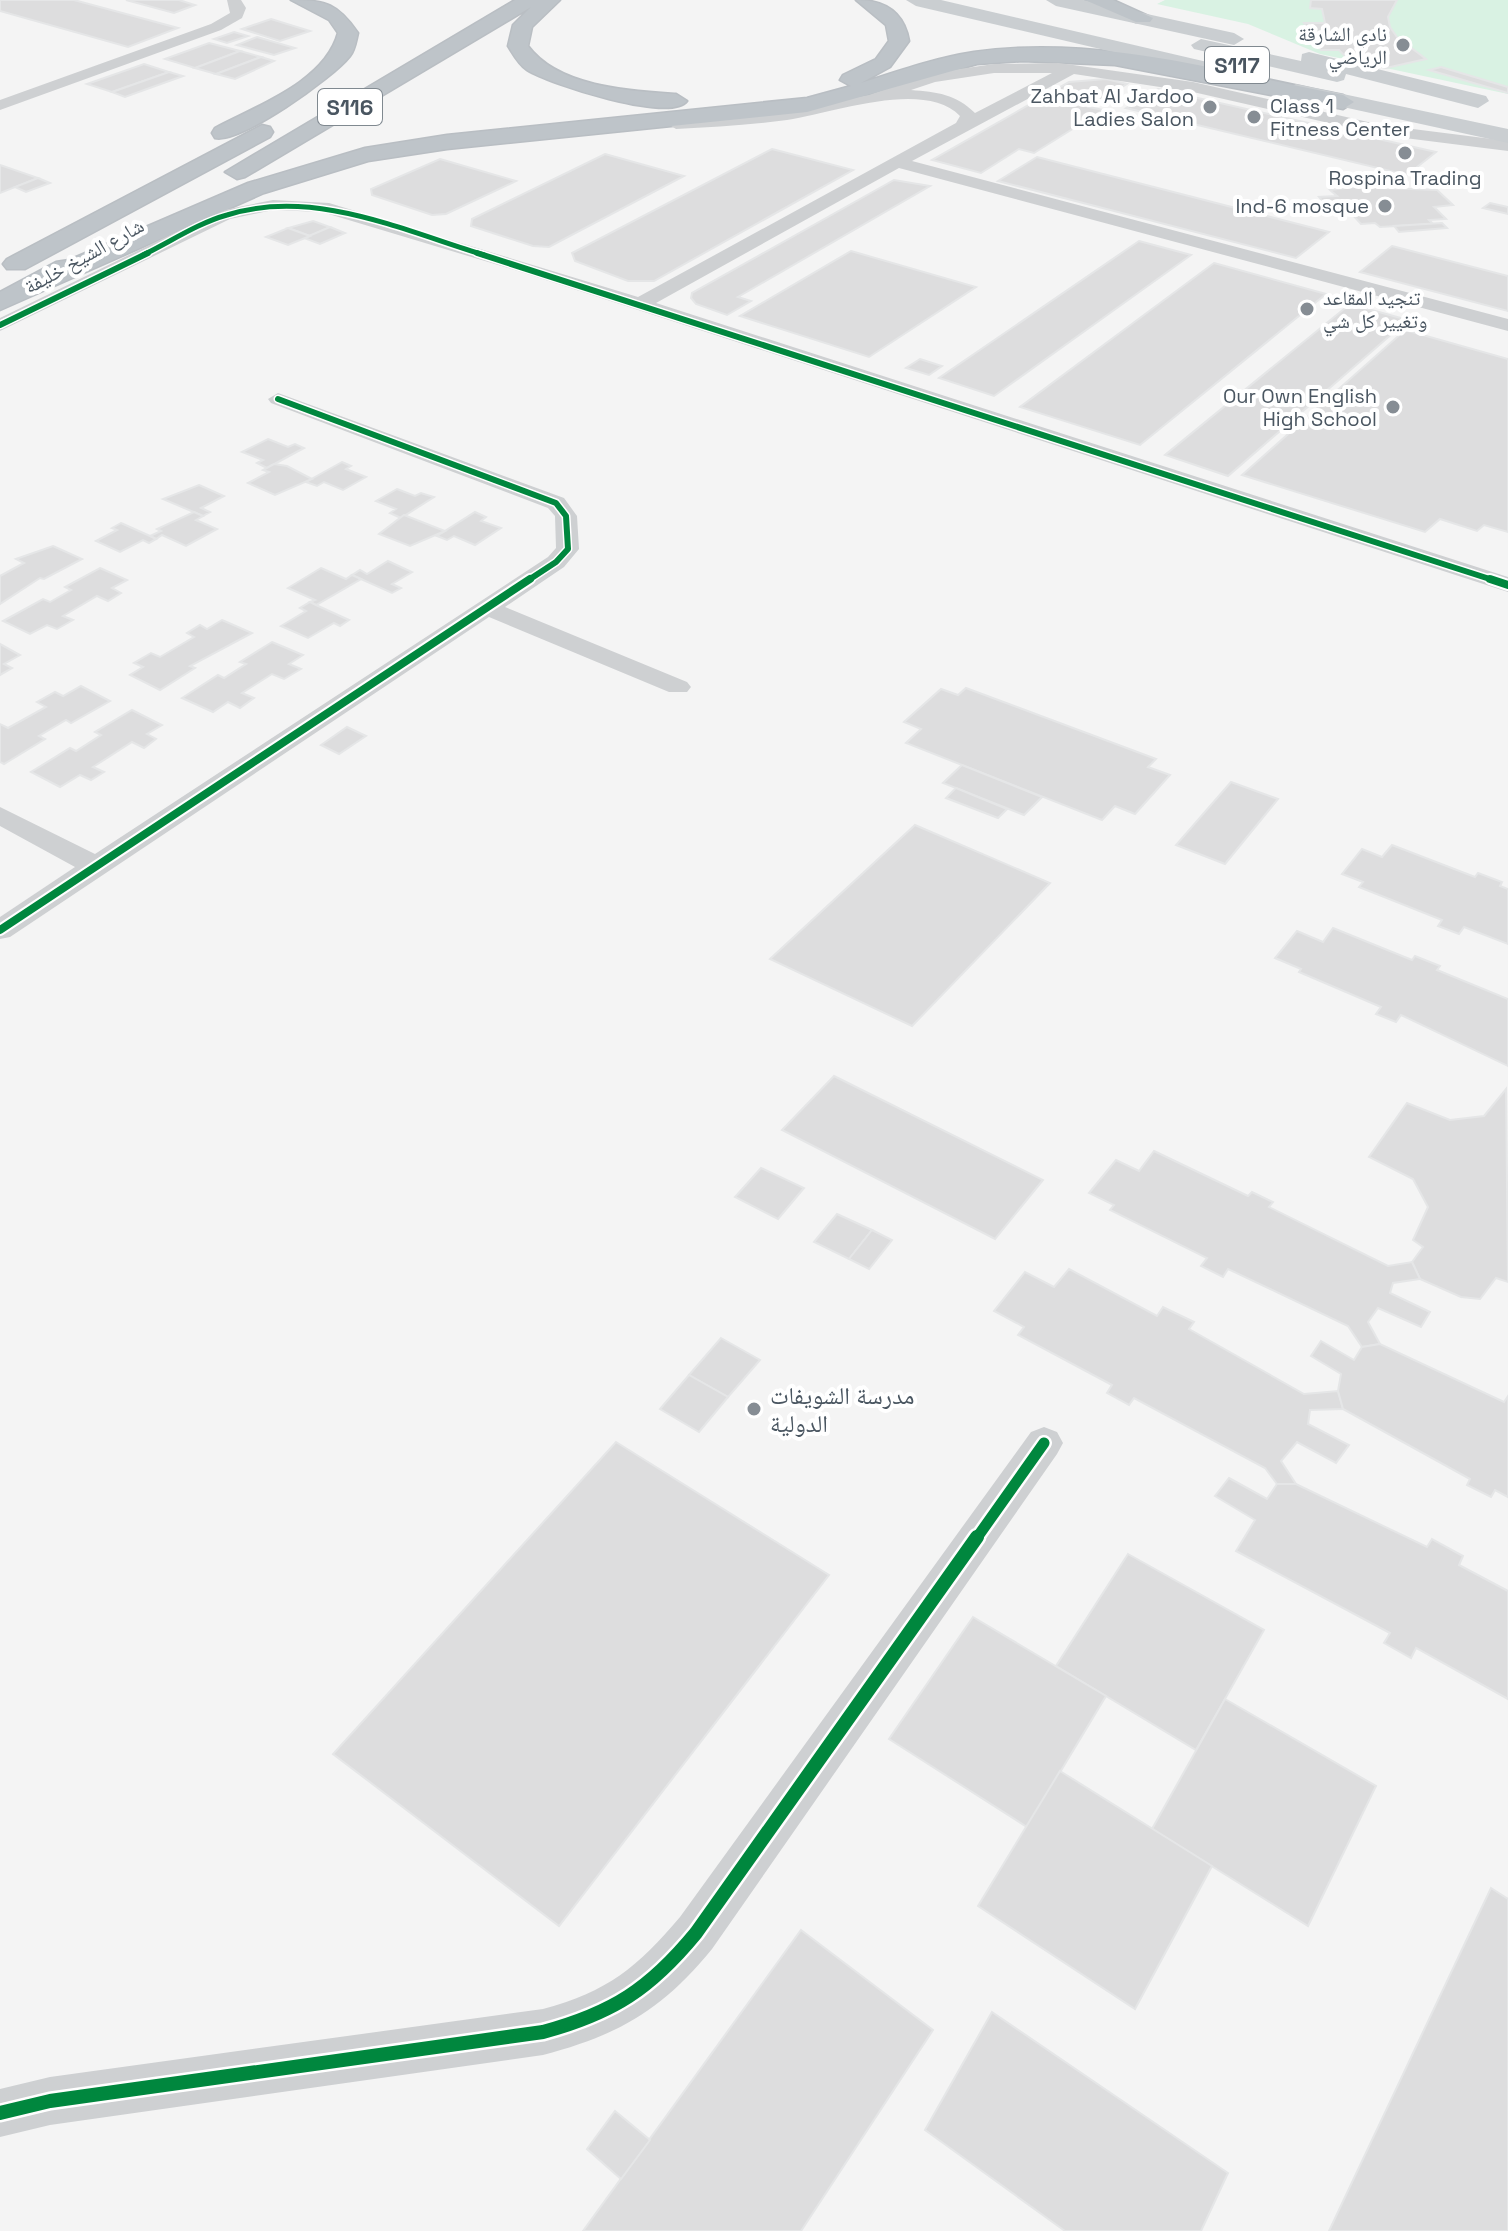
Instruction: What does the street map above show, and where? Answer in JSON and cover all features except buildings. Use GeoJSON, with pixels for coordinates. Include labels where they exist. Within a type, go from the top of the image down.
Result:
{"type":"FeatureCollection","features":[{"type":"Feature","properties":{"kind":"highway"},"geometry":{"type":"LineString","coordinates":[[9,268],[35,244],[337,63],[350,44],[348,26],[326,9],[301,0]]}},
{"type":"Feature","properties":{"kind":"highway","name":"شارع الشيخ خليفة"},"geometry":{"type":"LineString","coordinates":[[9,268],[133,203],[495,0]]}},
{"type":"Feature","properties":{"kind":"highway","name":"شارع الشيخ خليفة"},"geometry":{"type":"LineString","coordinates":[[0,302],[272,153],[529,0]]}},
{"type":"Feature","properties":{"kind":"highway"},"geometry":{"type":"LineString","coordinates":[[550,0],[525,20],[517,39],[520,55],[532,66],[601,92],[697,102],[793,95],[867,73],[894,52],[900,32],[888,14],[866,0]]}},
{"type":"Feature","properties":{"kind":"highway"},"geometry":{"type":"LineString","coordinates":[[1095,0],[1143,18]]}},
{"type":"Feature","properties":{"kind":"highway"},"geometry":{"type":"LineString","coordinates":[[40,282],[256,188],[326,164],[447,142],[807,105],[865,91],[930,67],[1030,54],[1140,61],[1343,102]]}},
{"type":"Feature","properties":{"kind":"main road"},"geometry":{"type":"LineString","coordinates":[[916,0],[1343,102],[1508,136]]}},
{"type":"Feature","properties":{"kind":"main road","name":"S117"},"geometry":{"type":"LineString","coordinates":[[966,0],[1500,113]]}},
{"type":"Feature","properties":{"kind":"main road"},"geometry":{"type":"LineString","coordinates":[[1049,4],[1143,18],[1500,113]]}},
{"type":"Feature","properties":{"kind":"main road","name":"S117"},"geometry":{"type":"LineString","coordinates":[[1049,4],[1500,113]]}},
{"type":"Feature","properties":{"kind":"street"},"geometry":{"type":"LineString","coordinates":[[0,105],[216,27],[237,15],[239,8],[234,0]]}},
{"type":"Feature","properties":{"kind":"street"},"geometry":{"type":"LineString","coordinates":[[875,98],[909,84],[980,70],[1035,67],[1091,70],[1402,134],[1508,146]]}},
{"type":"Feature","properties":{"kind":"street"},"geometry":{"type":"LineString","coordinates":[[640,304],[1051,77],[1091,70]]}},
{"type":"Feature","properties":{"kind":"street"},"geometry":{"type":"LineString","coordinates":[[639,124],[757,118],[875,98],[920,95],[959,105],[969,116],[961,127]]}},
{"type":"Feature","properties":{"kind":"street"},"geometry":{"type":"LineString","coordinates":[[898,162],[1508,325]]}},
{"type":"Feature","properties":{"kind":"street"},"geometry":{"type":"LineString","coordinates":[[0,325],[205,224],[247,209],[273,205],[323,207],[640,304],[1508,585]]}},
{"type":"Feature","properties":{"kind":"street"},"geometry":{"type":"LineString","coordinates":[[0,930],[564,556],[570,542],[563,509],[545,498],[278,399]]}},
{"type":"Feature","properties":{"kind":"street"},"geometry":{"type":"LineString","coordinates":[[487,608],[678,687]]}},
{"type":"Feature","properties":{"kind":"street"},"geometry":{"type":"LineString","coordinates":[[0,815],[95,866]]}},
{"type":"Feature","properties":{"kind":"street"},"geometry":{"type":"LineString","coordinates":[[0,2113],[50,2101],[543,2032],[589,2021],[631,2000],[666,1970],[696,1933],[1044,1443]]}},
{"type":"Feature","properties":{"kind":"green space","name":"نادي الشارقة الرياضي"},"geometry":{"type":"Polygon","coordinates":[[[1165,0],[1508,0],[1508,94],[1320,54],[1248,24],[1157,4],[1165,0]]]}},
{"type":"Feature","properties":{"kind":"cycle path"},"geometry":{"type":"LineString","coordinates":[[0,325],[225,215],[273,205],[323,207],[525,267],[1508,585]]}},
{"type":"Feature","properties":{"kind":"cycle path"},"geometry":{"type":"LineString","coordinates":[[0,930],[556,562],[568,549],[566,516],[556,503],[278,399]]}},
{"type":"Feature","properties":{"kind":"cycle path"},"geometry":{"type":"LineString","coordinates":[[0,2113],[50,2101],[543,2032],[592,2017],[630,1998],[662,1971],[696,1933],[1044,1443]]}},
{"type":"Feature","properties":{"kind":"place","name":"نادي الشارقة الرياضي"},"geometry":{"type":"Point","coordinates":[1403,45]}},
{"type":"Feature","properties":{"kind":"place","name":"Zahbat Al Jardoo Ladies Salon"},"geometry":{"type":"Point","coordinates":[1210,107]}},
{"type":"Feature","properties":{"kind":"place","name":"Class 1 Fitness Center"},"geometry":{"type":"Point","coordinates":[1254,117]}},
{"type":"Feature","properties":{"kind":"place","name":"Rospina Trading"},"geometry":{"type":"Point","coordinates":[1405,153]}},
{"type":"Feature","properties":{"kind":"place","name":"Ind-6 mosque"},"geometry":{"type":"Point","coordinates":[1385,206]}},
{"type":"Feature","properties":{"kind":"place","name":"تنجيد المقاعد وتغيير كل شي"},"geometry":{"type":"Point","coordinates":[1307,309]}},
{"type":"Feature","properties":{"kind":"place","name":"Our Own English High School"},"geometry":{"type":"Point","coordinates":[1393,407]}},
{"type":"Feature","properties":{"kind":"place","name":"مدرسة الشويفات الدولية"},"geometry":{"type":"Point","coordinates":[754,1409]}}]}
